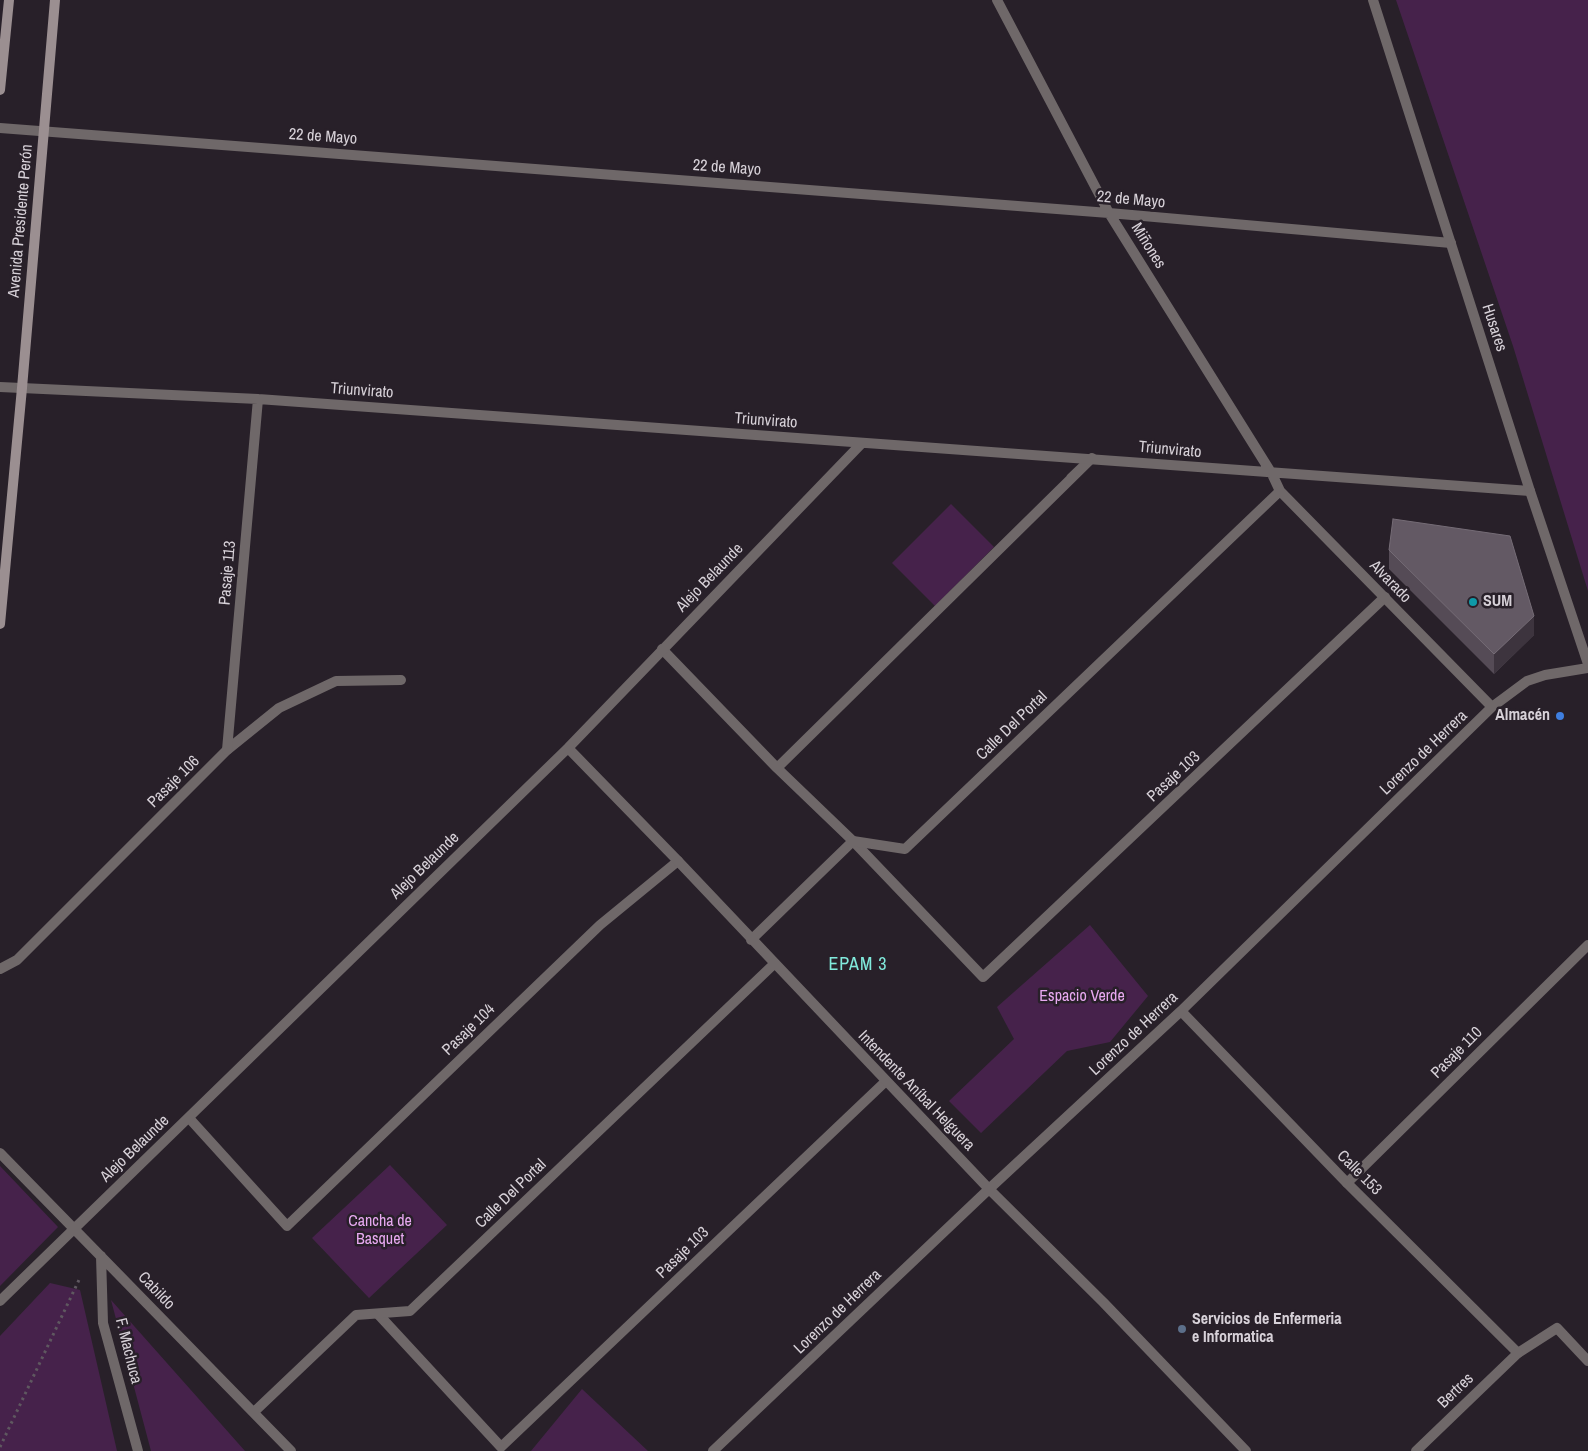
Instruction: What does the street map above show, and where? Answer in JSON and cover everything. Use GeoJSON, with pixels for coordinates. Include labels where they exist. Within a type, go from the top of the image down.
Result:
{"type":"FeatureCollection","features":[{"type":"Feature","properties":{"kind":"main road"},"geometry":{"type":"LineString","coordinates":[[0,90],[9,0]]}},
{"type":"Feature","properties":{"kind":"main road","name":"Avenida Presidente Perón"},"geometry":{"type":"LineString","coordinates":[[0,624],[55,0]]}},
{"type":"Feature","properties":{"kind":"street","name":"Miñones"},"geometry":{"type":"LineString","coordinates":[[997,0],[1109,213],[1272,474]]}},
{"type":"Feature","properties":{"kind":"street","name":"Husares"},"geometry":{"type":"LineString","coordinates":[[1373,0],[1588,666]]}},
{"type":"Feature","properties":{"kind":"street","name":"22 de Mayo"},"geometry":{"type":"LineString","coordinates":[[0,128],[1109,213],[1450,243]]}},
{"type":"Feature","properties":{"kind":"street","name":"Triunvirato"},"geometry":{"type":"LineString","coordinates":[[0,387],[258,399],[1092,458],[1272,474],[1530,491]]}},
{"type":"Feature","properties":{"kind":"street","name":"Pasaje 113"},"geometry":{"type":"LineString","coordinates":[[227,750],[258,399]]}},
{"type":"Feature","properties":{"kind":"street","name":"Alejo Belaunde"},"geometry":{"type":"LineString","coordinates":[[0,1301],[568,748],[862,443]]}},
{"type":"Feature","properties":{"kind":"street"},"geometry":{"type":"LineString","coordinates":[[1071,478],[1092,458]]}},
{"type":"Feature","properties":{"kind":"street"},"geometry":{"type":"LineString","coordinates":[[777,768],[1092,458]]}},
{"type":"Feature","properties":{"kind":"street","name":"Alvarado"},"geometry":{"type":"LineString","coordinates":[[1272,474],[1280,491],[1492,707]]}},
{"type":"Feature","properties":{"kind":"street","name":"Calle Del Portal"},"geometry":{"type":"LineString","coordinates":[[853,841],[905,849],[1280,491]]}},
{"type":"Feature","properties":{"kind":"street","name":"Pasaje 103"},"geometry":{"type":"LineString","coordinates":[[853,841],[983,977],[1385,598]]}},
{"type":"Feature","properties":{"kind":"street"},"geometry":{"type":"LineString","coordinates":[[662,649],[777,768],[853,841],[751,940]]}},
{"type":"Feature","properties":{"kind":"street","name":"Lorenzo de Herrera"},"geometry":{"type":"LineString","coordinates":[[714,1451],[989,1189],[1181,1011],[1492,707],[1528,681],[1545,675],[1588,666]]}},
{"type":"Feature","properties":{"kind":"street","name":"Pasaje 106"},"geometry":{"type":"LineString","coordinates":[[0,970],[16,960],[227,750],[279,708],[336,681],[401,680]]}},
{"type":"Feature","properties":{"kind":"street","name":"Intendente Aníbal Helguera"},"geometry":{"type":"LineString","coordinates":[[568,748],[678,861],[989,1189],[1103,1302],[1246,1451]]}},
{"type":"Feature","properties":{"kind":"street","name":"Pasaje 104"},"geometry":{"type":"LineString","coordinates":[[189,1118],[287,1226],[600,925],[678,861]]}},
{"type":"Feature","properties":{"kind":"street","name":"Pasaje 110"},"geometry":{"type":"LineString","coordinates":[[1347,1183],[1588,945]]}},
{"type":"Feature","properties":{"kind":"street","name":"Calle Del Portal"},"geometry":{"type":"LineString","coordinates":[[254,1412],[356,1315],[410,1311],[774,964]]}},
{"type":"Feature","properties":{"kind":"street","name":"Calle 153"},"geometry":{"type":"LineString","coordinates":[[1181,1011],[1347,1183],[1518,1353]]}},
{"type":"Feature","properties":{"kind":"street","name":"Pasaje 103"},"geometry":{"type":"LineString","coordinates":[[378,1314],[501,1447],[886,1081]]}},
{"type":"Feature","properties":{"kind":"street","name":"Cabildo"},"geometry":{"type":"LineString","coordinates":[[0,1153],[290,1451]]}},
{"type":"Feature","properties":{"kind":"street","name":"F. Machuca"},"geometry":{"type":"LineString","coordinates":[[101,1256],[103,1323],[138,1451]]}},
{"type":"Feature","properties":{"kind":"street","name":"Bertres"},"geometry":{"type":"LineString","coordinates":[[1416,1451],[1518,1353],[1557,1328],[1588,1361]]}},
{"type":"Feature","properties":{"kind":"path"},"geometry":{"type":"LineString","coordinates":[[0,1447],[76,1283],[101,1256]]}},
{"type":"Feature","properties":{"kind":"green space"},"geometry":{"type":"Polygon","coordinates":[[[1396,0],[1588,0],[1588,591],[1513,346],[1396,0]]]}},
{"type":"Feature","properties":{"kind":"green space"},"geometry":{"type":"Polygon","coordinates":[[[951,504],[994,547],[935,606],[892,563],[951,504]]]}},
{"type":"Feature","properties":{"kind":"green space","name":"Espacio Verde"},"geometry":{"type":"Polygon","coordinates":[[[1090,925],[1148,996],[1110,1042],[1067,1051],[981,1133],[949,1101],[1014,1039],[997,1007],[1090,925]]]}},
{"type":"Feature","properties":{"kind":"green space","name":"Cancha de Basquet"},"geometry":{"type":"Polygon","coordinates":[[[390,1165],[447,1225],[369,1298],[312,1238],[390,1165]]]}},
{"type":"Feature","properties":{"kind":"green space"},"geometry":{"type":"Polygon","coordinates":[[[0,1166],[58,1227],[0,1286],[0,1166]]]}},
{"type":"Feature","properties":{"kind":"green space"},"geometry":{"type":"Polygon","coordinates":[[[50,1283],[80,1290],[117,1451],[0,1451],[0,1336],[50,1283]]]}},
{"type":"Feature","properties":{"kind":"green space"},"geometry":{"type":"Polygon","coordinates":[[[111,1300],[245,1451],[151,1451],[111,1300]]]}},
{"type":"Feature","properties":{"kind":"green space"},"geometry":{"type":"Polygon","coordinates":[[[582,1389],[648,1451],[531,1451],[582,1389]]]}},
{"type":"Feature","properties":{"kind":"building","name":"SUM"},"geometry":{"type":"Polygon","coordinates":[[[1393,519],[1510,536],[1534,616],[1494,654],[1389,550],[1393,519]]]}},
{"type":"Feature","properties":{"kind":"place","name":"SUM"},"geometry":{"type":"Point","coordinates":[1473,602]}},
{"type":"Feature","properties":{"kind":"place","name":"Almacén"},"geometry":{"type":"Point","coordinates":[1560,716]}},
{"type":"Feature","properties":{"kind":"place","name":"Servicios de Enfermeria e Informatica"},"geometry":{"type":"Point","coordinates":[1182,1329]}},
{"type":"Feature","properties":{"kind":"district","name":"EPAM 3"},"geometry":{"type":"Point","coordinates":[858,965]}}]}
